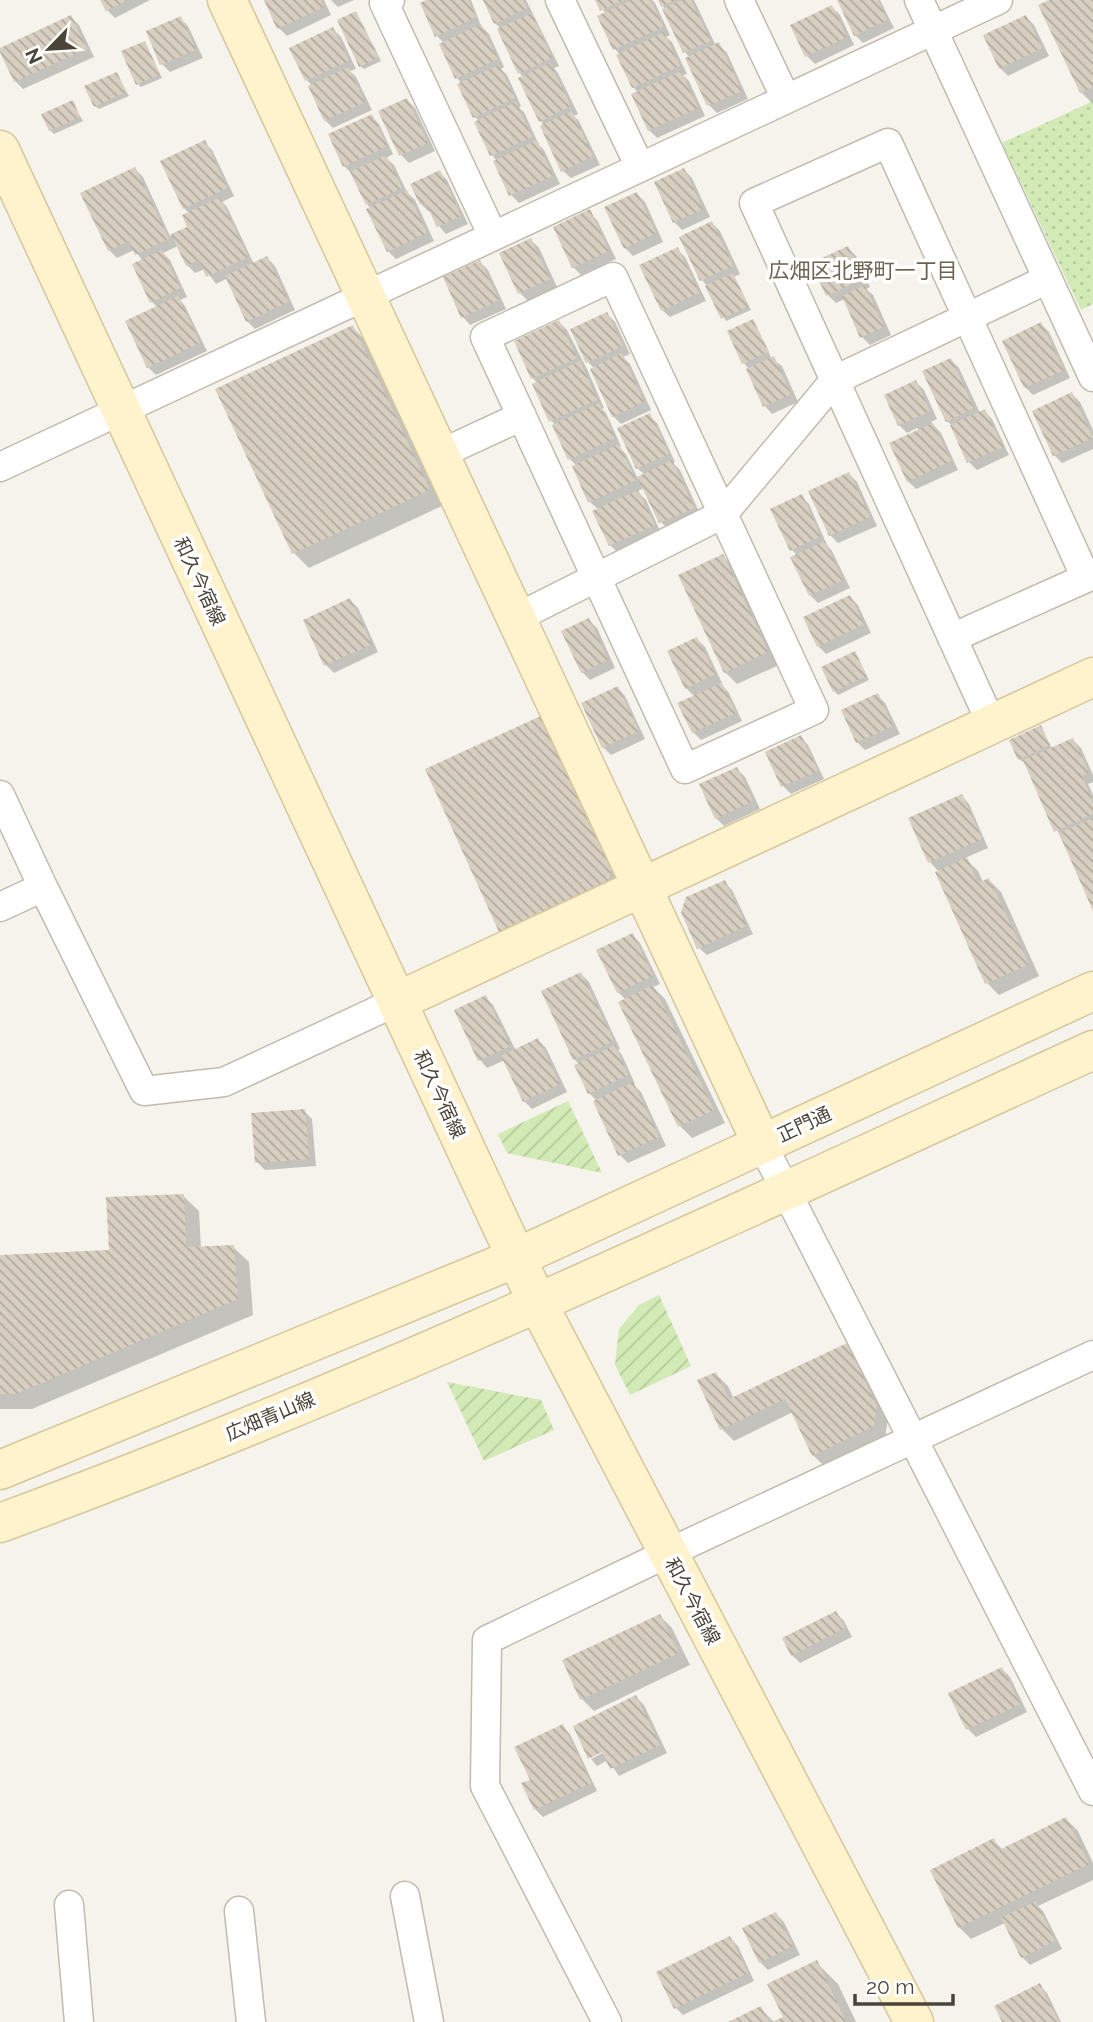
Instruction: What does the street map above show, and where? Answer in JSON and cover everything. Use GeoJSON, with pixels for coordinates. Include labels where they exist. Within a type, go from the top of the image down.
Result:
{"type":"FeatureCollection","features":[{"type":"Feature","properties":{"kind":"street"},"geometry":{"type":"LineString","coordinates":[[228,0],[762,1144],[1093,1791]]}},
{"type":"Feature","properties":{"kind":"street"},"geometry":{"type":"LineString","coordinates":[[390,0],[384,3],[493,236]]}},
{"type":"Feature","properties":{"kind":"street"},"geometry":{"type":"LineString","coordinates":[[560,0],[640,167]]}},
{"type":"Feature","properties":{"kind":"street"},"geometry":{"type":"LineString","coordinates":[[739,0],[786,99]]}},
{"type":"Feature","properties":{"kind":"street"},"geometry":{"type":"LineString","coordinates":[[919,0],[1093,377]]}},
{"type":"Feature","properties":{"kind":"street"},"geometry":{"type":"LineString","coordinates":[[0,467],[998,0]]}},
{"type":"Feature","properties":{"kind":"street"},"geometry":{"type":"LineString","coordinates":[[952,638],[1086,578],[888,143],[754,204],[835,380],[952,638],[992,725]]}},
{"type":"Feature","properties":{"kind":"street","name":"和久今宿線"},"geometry":{"type":"LineString","coordinates":[[0,150],[538,1304],[914,2022]]}},
{"type":"Feature","properties":{"kind":"street"},"geometry":{"type":"LineString","coordinates":[[613,277],[814,710],[685,769],[522,416],[485,337],[613,277]]}},
{"type":"Feature","properties":{"kind":"street"},"geometry":{"type":"LineString","coordinates":[[516,618],[723,514],[835,380],[1048,279]]}},
{"type":"Feature","properties":{"kind":"street"},"geometry":{"type":"LineString","coordinates":[[440,454],[522,416]]}},
{"type":"Feature","properties":{"kind":"street"},"geometry":{"type":"LineString","coordinates":[[0,795],[144,1091],[223,1082],[1093,677]]}},
{"type":"Feature","properties":{"kind":"street"},"geometry":{"type":"LineString","coordinates":[[0,906],[43,887]]}},
{"type":"Feature","properties":{"kind":"street","name":"正門通"},"geometry":{"type":"LineString","coordinates":[[516,1258],[1093,991]]}},
{"type":"Feature","properties":{"kind":"street"},"geometry":{"type":"LineString","coordinates":[[538,1304],[1093,1050]]}},
{"type":"Feature","properties":{"kind":"street"},"geometry":{"type":"LineString","coordinates":[[0,1470],[516,1258]]}},
{"type":"Feature","properties":{"kind":"street","name":"広畑青山線"},"geometry":{"type":"LineString","coordinates":[[0,1523],[114,1481],[538,1304]]}},
{"type":"Feature","properties":{"kind":"street"},"geometry":{"type":"LineString","coordinates":[[607,2022],[485,1786],[487,1640],[1093,1355]]}},
{"type":"Feature","properties":{"kind":"street"},"geometry":{"type":"LineString","coordinates":[[405,1896],[429,2022]]}},
{"type":"Feature","properties":{"kind":"street"},"geometry":{"type":"LineString","coordinates":[[69,1905],[79,2022]]}},
{"type":"Feature","properties":{"kind":"street"},"geometry":{"type":"LineString","coordinates":[[239,1910],[251,2022]]}},
{"type":"Feature","properties":{"kind":"green space"},"geometry":{"type":"Polygon","coordinates":[[[1093,101],[1093,304],[1081,310],[1002,143],[1093,101]]]}},
{"type":"Feature","properties":{"kind":"green space"},"geometry":{"type":"Polygon","coordinates":[[[568,1101],[602,1173],[507,1153],[498,1134],[568,1101]]]}},
{"type":"Feature","properties":{"kind":"green space"},"geometry":{"type":"Polygon","coordinates":[[[659,1295],[691,1366],[630,1395],[615,1365],[619,1329],[639,1305],[659,1295]]]}},
{"type":"Feature","properties":{"kind":"green space"},"geometry":{"type":"Polygon","coordinates":[[[447,1382],[541,1400],[554,1430],[484,1461],[447,1382]]]}},
{"type":"Feature","properties":{"kind":"building"},"geometry":{"type":"Polygon","coordinates":[[[100,0],[127,0],[106,11],[100,0]]]}},
{"type":"Feature","properties":{"kind":"building"},"geometry":{"type":"Polygon","coordinates":[[[264,0],[321,0],[324,7],[277,29],[264,0]]]}},
{"type":"Feature","properties":{"kind":"building"},"geometry":{"type":"Polygon","coordinates":[[[426,0],[468,0],[476,17],[435,37],[420,3],[426,0]]]}},
{"type":"Feature","properties":{"kind":"building"},"geometry":{"type":"Polygon","coordinates":[[[483,0],[523,0],[527,8],[494,24],[483,0]]]}},
{"type":"Feature","properties":{"kind":"building"},"geometry":{"type":"Polygon","coordinates":[[[595,0],[624,0],[600,11],[595,0]]]}},
{"type":"Feature","properties":{"kind":"building"},"geometry":{"type":"Polygon","coordinates":[[[631,0],[651,0],[663,27],[613,50],[597,16],[631,0]]]}},
{"type":"Feature","properties":{"kind":"building"},"geometry":{"type":"Polygon","coordinates":[[[658,0],[676,0],[661,7],[658,0]]]}},
{"type":"Feature","properties":{"kind":"building"},"geometry":{"type":"Polygon","coordinates":[[[682,0],[691,0],[711,41],[683,53],[662,9],[682,0]]]}},
{"type":"Feature","properties":{"kind":"building"},"geometry":{"type":"Polygon","coordinates":[[[837,0],[878,0],[887,20],[854,36],[837,0]]]}},
{"type":"Feature","properties":{"kind":"building"},"geometry":{"type":"Polygon","coordinates":[[[1049,0],[1093,0],[1093,87],[1080,93],[1038,5],[1049,0]]]}},
{"type":"Feature","properties":{"kind":"building"},"geometry":{"type":"Polygon","coordinates":[[[832,5],[847,37],[805,57],[790,25],[832,5]]]}},
{"type":"Feature","properties":{"kind":"building"},"geometry":{"type":"Polygon","coordinates":[[[356,11],[379,57],[359,67],[337,20],[356,11]]]}},
{"type":"Feature","properties":{"kind":"building"},"geometry":{"type":"Polygon","coordinates":[[[532,13],[552,58],[518,74],[497,29],[532,13]]]}},
{"type":"Feature","properties":{"kind":"building"},"geometry":{"type":"Polygon","coordinates":[[[71,15],[87,49],[14,82],[0,48],[71,15]]]}},
{"type":"Feature","properties":{"kind":"building"},"geometry":{"type":"Polygon","coordinates":[[[1026,15],[1042,48],[999,69],[983,35],[1026,15]]]}},
{"type":"Feature","properties":{"kind":"building"},"geometry":{"type":"Polygon","coordinates":[[[181,16],[196,50],[160,65],[146,31],[181,16]]]}},
{"type":"Feature","properties":{"kind":"building"},"geometry":{"type":"Polygon","coordinates":[[[481,24],[498,59],[455,79],[439,44],[481,24]]]}},
{"type":"Feature","properties":{"kind":"building"},"geometry":{"type":"Polygon","coordinates":[[[333,27],[349,61],[305,81],[289,48],[333,27]]]}},
{"type":"Feature","properties":{"kind":"building"},"geometry":{"type":"Polygon","coordinates":[[[664,32],[680,66],[632,88],[616,55],[664,32]]]}},
{"type":"Feature","properties":{"kind":"building"},"geometry":{"type":"Polygon","coordinates":[[[145,41],[160,74],[136,85],[121,51],[145,41]]]}},
{"type":"Feature","properties":{"kind":"building"},"geometry":{"type":"Polygon","coordinates":[[[719,42],[742,91],[707,106],[685,58],[719,42]]]}},
{"type":"Feature","properties":{"kind":"building"},"geometry":{"type":"Polygon","coordinates":[[[550,63],[571,106],[539,122],[518,78],[550,63]]]}},
{"type":"Feature","properties":{"kind":"building"},"geometry":{"type":"Polygon","coordinates":[[[499,65],[515,98],[473,118],[457,84],[499,65]]]}},
{"type":"Feature","properties":{"kind":"building"},"geometry":{"type":"Polygon","coordinates":[[[348,67],[365,102],[324,121],[308,86],[348,67]]]}},
{"type":"Feature","properties":{"kind":"building"},"geometry":{"type":"Polygon","coordinates":[[[681,71],[698,108],[648,131],[631,94],[681,71]]]}},
{"type":"Feature","properties":{"kind":"building"},"geometry":{"type":"Polygon","coordinates":[[[117,72],[126,92],[94,107],[84,86],[117,72]]]}},
{"type":"Feature","properties":{"kind":"building"},"geometry":{"type":"Polygon","coordinates":[[[407,98],[428,143],[399,156],[378,111],[407,98]]]}},
{"type":"Feature","properties":{"kind":"building"},"geometry":{"type":"Polygon","coordinates":[[[73,100],[80,117],[49,131],[41,114],[73,100]]]}},
{"type":"Feature","properties":{"kind":"building"},"geometry":{"type":"Polygon","coordinates":[[[516,102],[532,137],[490,156],[474,122],[516,102]]]}},
{"type":"Feature","properties":{"kind":"building"},"geometry":{"type":"Polygon","coordinates":[[[572,111],[593,156],[561,172],[540,126],[572,111]]]}},
{"type":"Feature","properties":{"kind":"building"},"geometry":{"type":"Polygon","coordinates":[[[372,114],[387,146],[343,167],[328,134],[372,114]]]}},
{"type":"Feature","properties":{"kind":"building"},"geometry":{"type":"Polygon","coordinates":[[[205,140],[227,188],[183,209],[160,161],[205,140]]]}},
{"type":"Feature","properties":{"kind":"building"},"geometry":{"type":"Polygon","coordinates":[[[537,140],[553,176],[509,196],[493,161],[537,140]]]}},
{"type":"Feature","properties":{"kind":"building"},"geometry":{"type":"Polygon","coordinates":[[[386,155],[402,188],[366,205],[350,172],[386,155]]]}},
{"type":"Feature","properties":{"kind":"building"},"geometry":{"type":"Polygon","coordinates":[[[135,167],[169,239],[135,255],[129,241],[108,251],[80,193],[135,167]]]}},
{"type":"Feature","properties":{"kind":"building"},"geometry":{"type":"Polygon","coordinates":[[[684,168],[703,209],[673,223],[654,182],[684,168]]]}},
{"type":"Feature","properties":{"kind":"building"},"geometry":{"type":"Polygon","coordinates":[[[440,170],[461,216],[437,227],[425,202],[420,205],[410,184],[440,170]]]}},
{"type":"Feature","properties":{"kind":"building"},"geometry":{"type":"Polygon","coordinates":[[[407,190],[427,233],[387,252],[366,209],[407,190]]]}},
{"type":"Feature","properties":{"kind":"building"},"geometry":{"type":"Polygon","coordinates":[[[637,192],[656,233],[624,249],[604,207],[637,192]]]}},
{"type":"Feature","properties":{"kind":"building"},"geometry":{"type":"Polygon","coordinates":[[[220,197],[248,257],[206,277],[199,260],[186,266],[171,234],[187,227],[182,215],[220,197]]]}},
{"type":"Feature","properties":{"kind":"building"},"geometry":{"type":"Polygon","coordinates":[[[590,209],[609,251],[572,268],[553,227],[590,209]]]}},
{"type":"Feature","properties":{"kind":"building"},"geometry":{"type":"Polygon","coordinates":[[[712,221],[733,266],[700,281],[679,237],[712,221]]]}},
{"type":"Feature","properties":{"kind":"building"},"geometry":{"type":"Polygon","coordinates":[[[531,238],[550,279],[518,294],[499,253],[531,238]]]}},
{"type":"Feature","properties":{"kind":"building"},"geometry":{"type":"Polygon","coordinates":[[[848,246],[863,279],[826,296],[811,263],[848,246]]]}},
{"type":"Feature","properties":{"kind":"building"},"geometry":{"type":"Polygon","coordinates":[[[678,247],[699,293],[661,311],[639,265],[678,247]]]}},
{"type":"Feature","properties":{"kind":"building"},"geometry":{"type":"Polygon","coordinates":[[[162,250],[180,288],[150,303],[132,264],[162,250]]]}},
{"type":"Feature","properties":{"kind":"building"},"geometry":{"type":"Polygon","coordinates":[[[267,256],[288,302],[246,322],[225,276],[267,256]]]}},
{"type":"Feature","properties":{"kind":"building"},"geometry":{"type":"Polygon","coordinates":[[[480,260],[499,300],[461,318],[443,277],[480,260]]]}},
{"type":"Feature","properties":{"kind":"building"},"geometry":{"type":"Polygon","coordinates":[[[733,273],[749,306],[721,319],[705,286],[733,273]]]}},
{"type":"Feature","properties":{"kind":"building"},"geometry":{"type":"Polygon","coordinates":[[[865,285],[884,327],[860,338],[842,296],[865,285]]]}},
{"type":"Feature","properties":{"kind":"building"},"geometry":{"type":"Polygon","coordinates":[[[178,296],[200,343],[147,368],[125,321],[178,296]]]}},
{"type":"Feature","properties":{"kind":"building"},"geometry":{"type":"Polygon","coordinates":[[[607,312],[623,346],[586,363],[570,329],[607,312]]]}},
{"type":"Feature","properties":{"kind":"building"},"geometry":{"type":"Polygon","coordinates":[[[753,319],[769,352],[742,364],[727,331],[753,319]]]}},
{"type":"Feature","properties":{"kind":"building"},"geometry":{"type":"Polygon","coordinates":[[[559,320],[577,358],[531,379],[514,341],[559,320]]]}},
{"type":"Feature","properties":{"kind":"building"},"geometry":{"type":"Polygon","coordinates":[[[1041,322],[1064,370],[1024,388],[1002,341],[1041,322]]]}},
{"type":"Feature","properties":{"kind":"building"},"geometry":{"type":"Polygon","coordinates":[[[353,325],[430,490],[292,554],[215,389],[353,325]]]}},
{"type":"Feature","properties":{"kind":"building"},"geometry":{"type":"Polygon","coordinates":[[[622,353],[644,402],[612,417],[590,369],[622,353]]]}},
{"type":"Feature","properties":{"kind":"building"},"geometry":{"type":"Polygon","coordinates":[[[774,356],[791,394],[763,407],[746,369],[774,356]]]}},
{"type":"Feature","properties":{"kind":"building"},"geometry":{"type":"Polygon","coordinates":[[[951,358],[974,408],[946,422],[922,371],[951,358]]]}},
{"type":"Feature","properties":{"kind":"building"},"geometry":{"type":"Polygon","coordinates":[[[580,361],[597,400],[549,422],[532,384],[580,361]]]}},
{"type":"Feature","properties":{"kind":"building"},"geometry":{"type":"Polygon","coordinates":[[[916,380],[930,411],[898,426],[884,395],[916,380]]]}},
{"type":"Feature","properties":{"kind":"building"},"geometry":{"type":"Polygon","coordinates":[[[1072,392],[1093,438],[1053,456],[1032,411],[1072,392]]]}},
{"type":"Feature","properties":{"kind":"building"},"geometry":{"type":"Polygon","coordinates":[[[599,403],[615,438],[568,460],[552,425],[599,403]]]}},
{"type":"Feature","properties":{"kind":"building"},"geometry":{"type":"Polygon","coordinates":[[[985,409],[1003,447],[967,463],[950,425],[985,409]]]}},
{"type":"Feature","properties":{"kind":"building"},"geometry":{"type":"Polygon","coordinates":[[[650,413],[669,454],[636,469],[617,428],[650,413]]]}},
{"type":"Feature","properties":{"kind":"building"},"geometry":{"type":"Polygon","coordinates":[[[933,423],[951,461],[907,482],[889,443],[933,423]]]}},
{"type":"Feature","properties":{"kind":"building"},"geometry":{"type":"Polygon","coordinates":[[[619,444],[636,480],[588,503],[572,466],[619,444]]]}},
{"type":"Feature","properties":{"kind":"building"},"geometry":{"type":"Polygon","coordinates":[[[672,460],[694,508],[659,523],[637,477],[672,460]]]}},
{"type":"Feature","properties":{"kind":"building"},"geometry":{"type":"Polygon","coordinates":[[[849,472],[870,517],[829,536],[808,491],[849,472]]]}},
{"type":"Feature","properties":{"kind":"building"},"geometry":{"type":"Polygon","coordinates":[[[638,490],[655,525],[609,546],[592,511],[638,490]]]}},
{"type":"Feature","properties":{"kind":"building"},"geometry":{"type":"Polygon","coordinates":[[[802,494],[821,536],[790,551],[770,509],[802,494]]]}},
{"type":"Feature","properties":{"kind":"building"},"geometry":{"type":"Polygon","coordinates":[[[825,541],[843,580],[809,596],[790,557],[825,541]]]}},
{"type":"Feature","properties":{"kind":"building"},"geometry":{"type":"Polygon","coordinates":[[[723,554],[768,652],[724,673],[678,575],[723,554]]]}},
{"type":"Feature","properties":{"kind":"building"},"geometry":{"type":"Polygon","coordinates":[[[850,595],[864,624],[817,647],[803,617],[850,595]]]}},
{"type":"Feature","properties":{"kind":"building"},"geometry":{"type":"Polygon","coordinates":[[[350,598],[372,644],[324,666],[303,620],[350,598]]]}},
{"type":"Feature","properties":{"kind":"building"},"geometry":{"type":"Polygon","coordinates":[[[589,618],[608,660],[581,673],[561,631],[589,618]]]}},
{"type":"Feature","properties":{"kind":"building"},"geometry":{"type":"Polygon","coordinates":[[[697,637],[715,674],[685,689],[667,651],[697,637]]]}},
{"type":"Feature","properties":{"kind":"building"},"geometry":{"type":"Polygon","coordinates":[[[855,651],[867,676],[833,692],[821,667],[855,651]]]}},
{"type":"Feature","properties":{"kind":"building"},"geometry":{"type":"Polygon","coordinates":[[[722,683],[736,713],[692,733],[677,703],[722,683]]]}},
{"type":"Feature","properties":{"kind":"building"},"geometry":{"type":"Polygon","coordinates":[[[618,686],[639,731],[602,748],[581,703],[618,686]]]}},
{"type":"Feature","properties":{"kind":"building"},"geometry":{"type":"Polygon","coordinates":[[[878,693],[893,726],[856,743],[841,710],[878,693]]]}},
{"type":"Feature","properties":{"kind":"building"},"geometry":{"type":"Polygon","coordinates":[[[543,715],[614,864],[607,883],[499,932],[425,769],[543,715]]]}},
{"type":"Feature","properties":{"kind":"building"},"geometry":{"type":"Polygon","coordinates":[[[1041,725],[1050,745],[1018,760],[1009,740],[1041,725]]]}},
{"type":"Feature","properties":{"kind":"building"},"geometry":{"type":"Polygon","coordinates":[[[801,735],[818,771],[781,787],[765,752],[801,735]]]}},
{"type":"Feature","properties":{"kind":"building"},"geometry":{"type":"Polygon","coordinates":[[[1073,738],[1089,773],[1082,776],[1093,802],[1093,814],[1054,832],[1023,760],[1073,738]]]}},
{"type":"Feature","properties":{"kind":"building"},"geometry":{"type":"Polygon","coordinates":[[[737,767],[753,801],[715,819],[699,784],[737,767]]]}},
{"type":"Feature","properties":{"kind":"building"},"geometry":{"type":"Polygon","coordinates":[[[962,794],[982,839],[928,863],[908,818],[962,794]]]}},
{"type":"Feature","properties":{"kind":"building"},"geometry":{"type":"Polygon","coordinates":[[[1093,818],[1093,911],[1059,833],[1093,818]]]}},
{"type":"Feature","properties":{"kind":"building"},"geometry":{"type":"Polygon","coordinates":[[[967,857],[978,883],[989,878],[1029,964],[985,984],[935,872],[967,857]]]}},
{"type":"Feature","properties":{"kind":"building"},"geometry":{"type":"Polygon","coordinates":[[[725,880],[746,926],[697,949],[681,912],[686,897],[725,880]]]}},
{"type":"Feature","properties":{"kind":"building"},"geometry":{"type":"Polygon","coordinates":[[[633,933],[653,976],[617,993],[596,950],[633,933]]]}},
{"type":"Feature","properties":{"kind":"building"},"geometry":{"type":"Polygon","coordinates":[[[581,972],[614,1041],[573,1060],[541,991],[581,972]]]}},
{"type":"Feature","properties":{"kind":"building"},"geometry":{"type":"Polygon","coordinates":[[[653,985],[714,1110],[678,1127],[618,1002],[653,985]]]}},
{"type":"Feature","properties":{"kind":"building"},"geometry":{"type":"Polygon","coordinates":[[[486,995],[510,1046],[478,1061],[454,1010],[486,995]]]}},
{"type":"Feature","properties":{"kind":"building"},"geometry":{"type":"Polygon","coordinates":[[[538,1038],[560,1084],[523,1102],[501,1056],[538,1038]]]}},
{"type":"Feature","properties":{"kind":"building"},"geometry":{"type":"Polygon","coordinates":[[[615,1045],[628,1075],[588,1094],[574,1065],[615,1045]]]}},
{"type":"Feature","properties":{"kind":"building"},"geometry":{"type":"Polygon","coordinates":[[[633,1082],[659,1137],[618,1156],[593,1101],[633,1082]]]}},
{"type":"Feature","properties":{"kind":"building"},"geometry":{"type":"Polygon","coordinates":[[[305,1109],[309,1159],[255,1163],[251,1113],[305,1109]]]}},
{"type":"Feature","properties":{"kind":"building"},"geometry":{"type":"Polygon","coordinates":[[[184,1194],[186,1247],[234,1245],[238,1299],[16,1394],[0,1394],[0,1255],[109,1250],[106,1197],[184,1194]]]}},
{"type":"Feature","properties":{"kind":"building"},"geometry":{"type":"Polygon","coordinates":[[[847,1343],[877,1406],[874,1426],[812,1456],[785,1399],[720,1430],[697,1380],[716,1372],[729,1399],[847,1343]]]}},
{"type":"Feature","properties":{"kind":"building"},"geometry":{"type":"Polygon","coordinates":[[[836,1611],[845,1628],[791,1656],[782,1638],[836,1611]]]}},
{"type":"Feature","properties":{"kind":"building"},"geometry":{"type":"Polygon","coordinates":[[[660,1614],[679,1653],[580,1700],[562,1660],[660,1614]]]}},
{"type":"Feature","properties":{"kind":"building"},"geometry":{"type":"Polygon","coordinates":[[[1002,1667],[1020,1704],[966,1730],[948,1693],[1002,1667]]]}},
{"type":"Feature","properties":{"kind":"building"},"geometry":{"type":"Polygon","coordinates":[[[636,1695],[660,1745],[610,1769],[602,1752],[588,1759],[573,1726],[636,1695]]]}},
{"type":"Feature","properties":{"kind":"building"},"geometry":{"type":"Polygon","coordinates":[[[563,1724],[591,1783],[534,1810],[521,1783],[530,1780],[514,1747],[563,1724]]]}},
{"type":"Feature","properties":{"kind":"building"},"geometry":{"type":"Polygon","coordinates":[[[1066,1817],[1089,1864],[958,1928],[930,1870],[994,1838],[999,1850],[1066,1817]]]}},
{"type":"Feature","properties":{"kind":"building"},"geometry":{"type":"Polygon","coordinates":[[[1036,1901],[1055,1941],[1021,1958],[1001,1918],[1036,1901]]]}},
{"type":"Feature","properties":{"kind":"building"},"geometry":{"type":"Polygon","coordinates":[[[776,1912],[793,1946],[759,1963],[742,1928],[776,1912]]]}},
{"type":"Feature","properties":{"kind":"building"},"geometry":{"type":"Polygon","coordinates":[[[730,1936],[748,1973],[674,2009],[656,1972],[730,1936]]]}},
{"type":"Feature","properties":{"kind":"building"},"geometry":{"type":"Polygon","coordinates":[[[817,1960],[846,2022],[772,2022],[783,2017],[767,1984],[817,1960]]]}},
{"type":"Feature","properties":{"kind":"building"},"geometry":{"type":"Polygon","coordinates":[[[1040,1983],[1059,2022],[1002,2022],[994,2006],[1040,1983]]]}},
{"type":"Feature","properties":{"kind":"building"},"geometry":{"type":"Polygon","coordinates":[[[761,2006],[769,2022],[728,2022],[761,2006]]]}},
{"type":"Feature","properties":{"kind":"district","name":"広畑区北野町一丁目"},"geometry":{"type":"Point","coordinates":[863,271]}}]}
